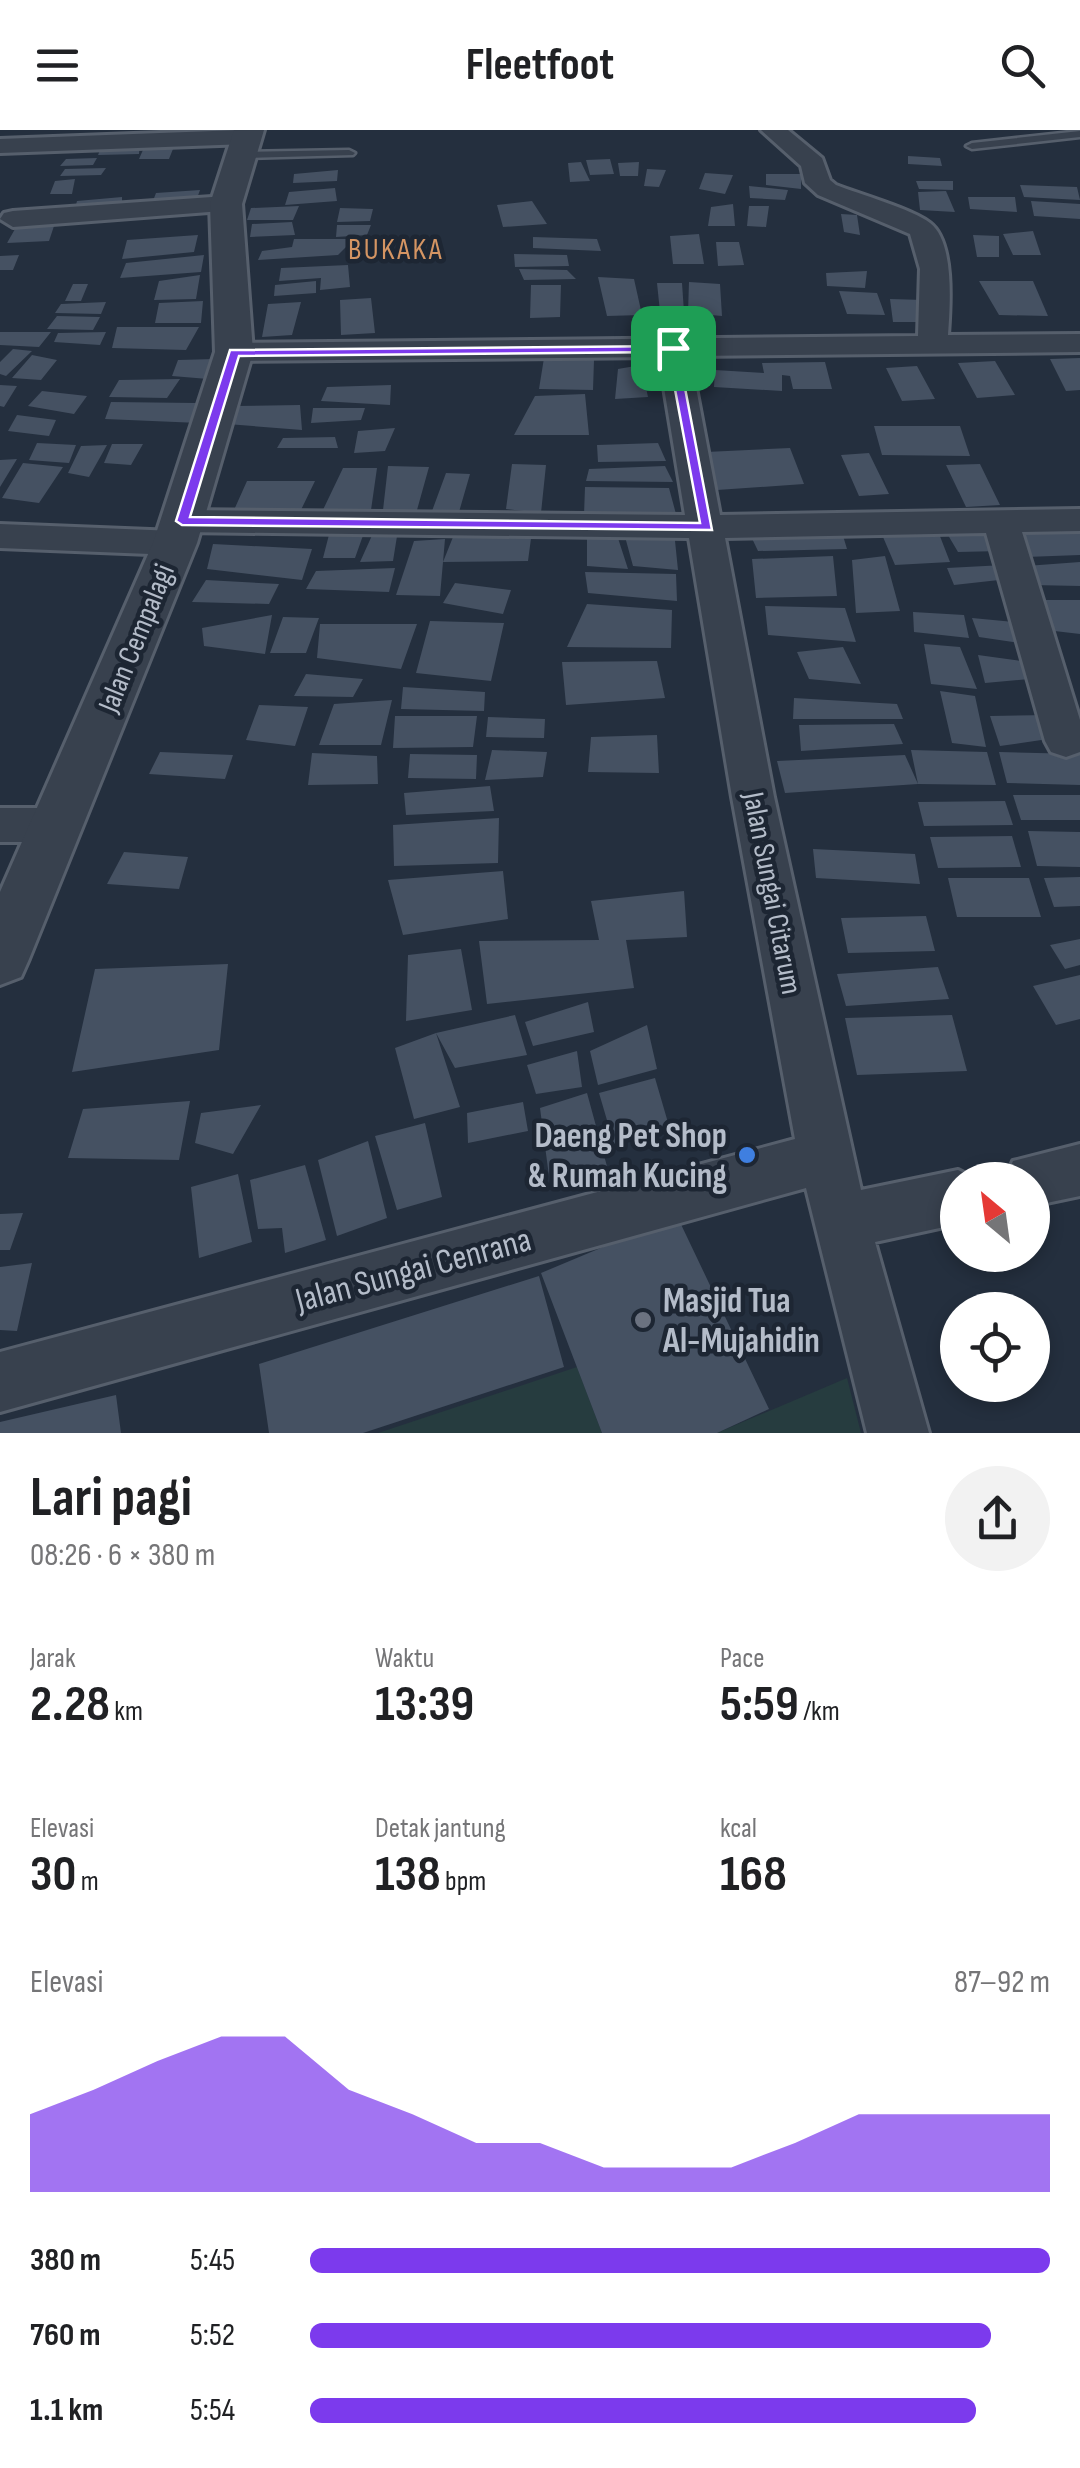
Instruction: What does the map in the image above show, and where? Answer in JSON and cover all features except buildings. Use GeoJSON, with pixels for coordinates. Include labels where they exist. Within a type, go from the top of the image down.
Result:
{"type":"FeatureCollection","features":[{"type":"Feature","properties":{"kind":"street"},"geometry":{"type":"LineString","coordinates":[[773,130],[813,163],[818,183],[827,190],[921,230],[927,238],[934,261],[937,312],[932,346]]}},
{"type":"Feature","properties":{"kind":"street"},"geometry":{"type":"LineString","coordinates":[[0,146],[61,136],[246,141]]}},
{"type":"Feature","properties":{"kind":"street","name":"Jalan Cempalagi"},"geometry":{"type":"LineString","coordinates":[[0,959],[179,532],[234,352],[226,204],[246,141]]}},
{"type":"Feature","properties":{"kind":"street"},"geometry":{"type":"LineString","coordinates":[[13,219],[226,204]]}},
{"type":"Feature","properties":{"kind":"street"},"geometry":{"type":"LineString","coordinates":[[234,352],[1080,343]]}},
{"type":"Feature","properties":{"kind":"street","name":"Jalan Sungai Citarum"},"geometry":{"type":"LineString","coordinates":[[673,348],[708,527],[753,797],[825,1157],[898,1433]]}},
{"type":"Feature","properties":{"kind":"street"},"geometry":{"type":"LineString","coordinates":[[1000,519],[1066,740]]}},
{"type":"Feature","properties":{"kind":"street"},"geometry":{"type":"LineString","coordinates":[[0,536],[1080,520]]}},
{"type":"Feature","properties":{"kind":"street"},"geometry":{"type":"LineString","coordinates":[[0,825],[58,825]]}},
{"type":"Feature","properties":{"kind":"street","name":"Jalan Sungai Cenrana"},"geometry":{"type":"LineString","coordinates":[[0,1382],[825,1157]]}},
{"type":"Feature","properties":{"kind":"street"},"geometry":{"type":"LineString","coordinates":[[1050,1176],[1080,1170]]}},
{"type":"Feature","properties":{"kind":"street"},"geometry":{"type":"LineString","coordinates":[[841,1222],[940,1201]]}},
{"type":"Feature","properties":{"kind":"lane"},"geometry":{"type":"LineString","coordinates":[[972,146],[1080,134]]}},
{"type":"Feature","properties":{"kind":"lane"},"geometry":{"type":"LineString","coordinates":[[246,141],[349,153]]}},
{"type":"Feature","properties":{"kind":"green space"},"geometry":{"type":"Polygon","coordinates":[[[577,1367],[602,1433],[378,1433],[577,1367]]]}},
{"type":"Feature","properties":{"kind":"green space"},"geometry":{"type":"Polygon","coordinates":[[[847,1378],[861,1433],[717,1433],[847,1378]]]}},
{"type":"Feature","properties":{"kind":"place","name":"Daeng Pet Shop & Rumah Kucing"},"geometry":{"type":"Point","coordinates":[747,1155]}},
{"type":"Feature","properties":{"kind":"place","name":"Masjid Tua Al-Mujahidin"},"geometry":{"type":"Point","coordinates":[643,1320]}},
{"type":"Feature","properties":{"kind":"district","name":"BUKAKA"},"geometry":{"type":"Point","coordinates":[396,249]}},
{"type":"Feature","properties":{"kind":"route"},"geometry":{"type":"LineString","coordinates":[[673,348],[708,527],[182,521],[234,352],[673,348]]}}]}
